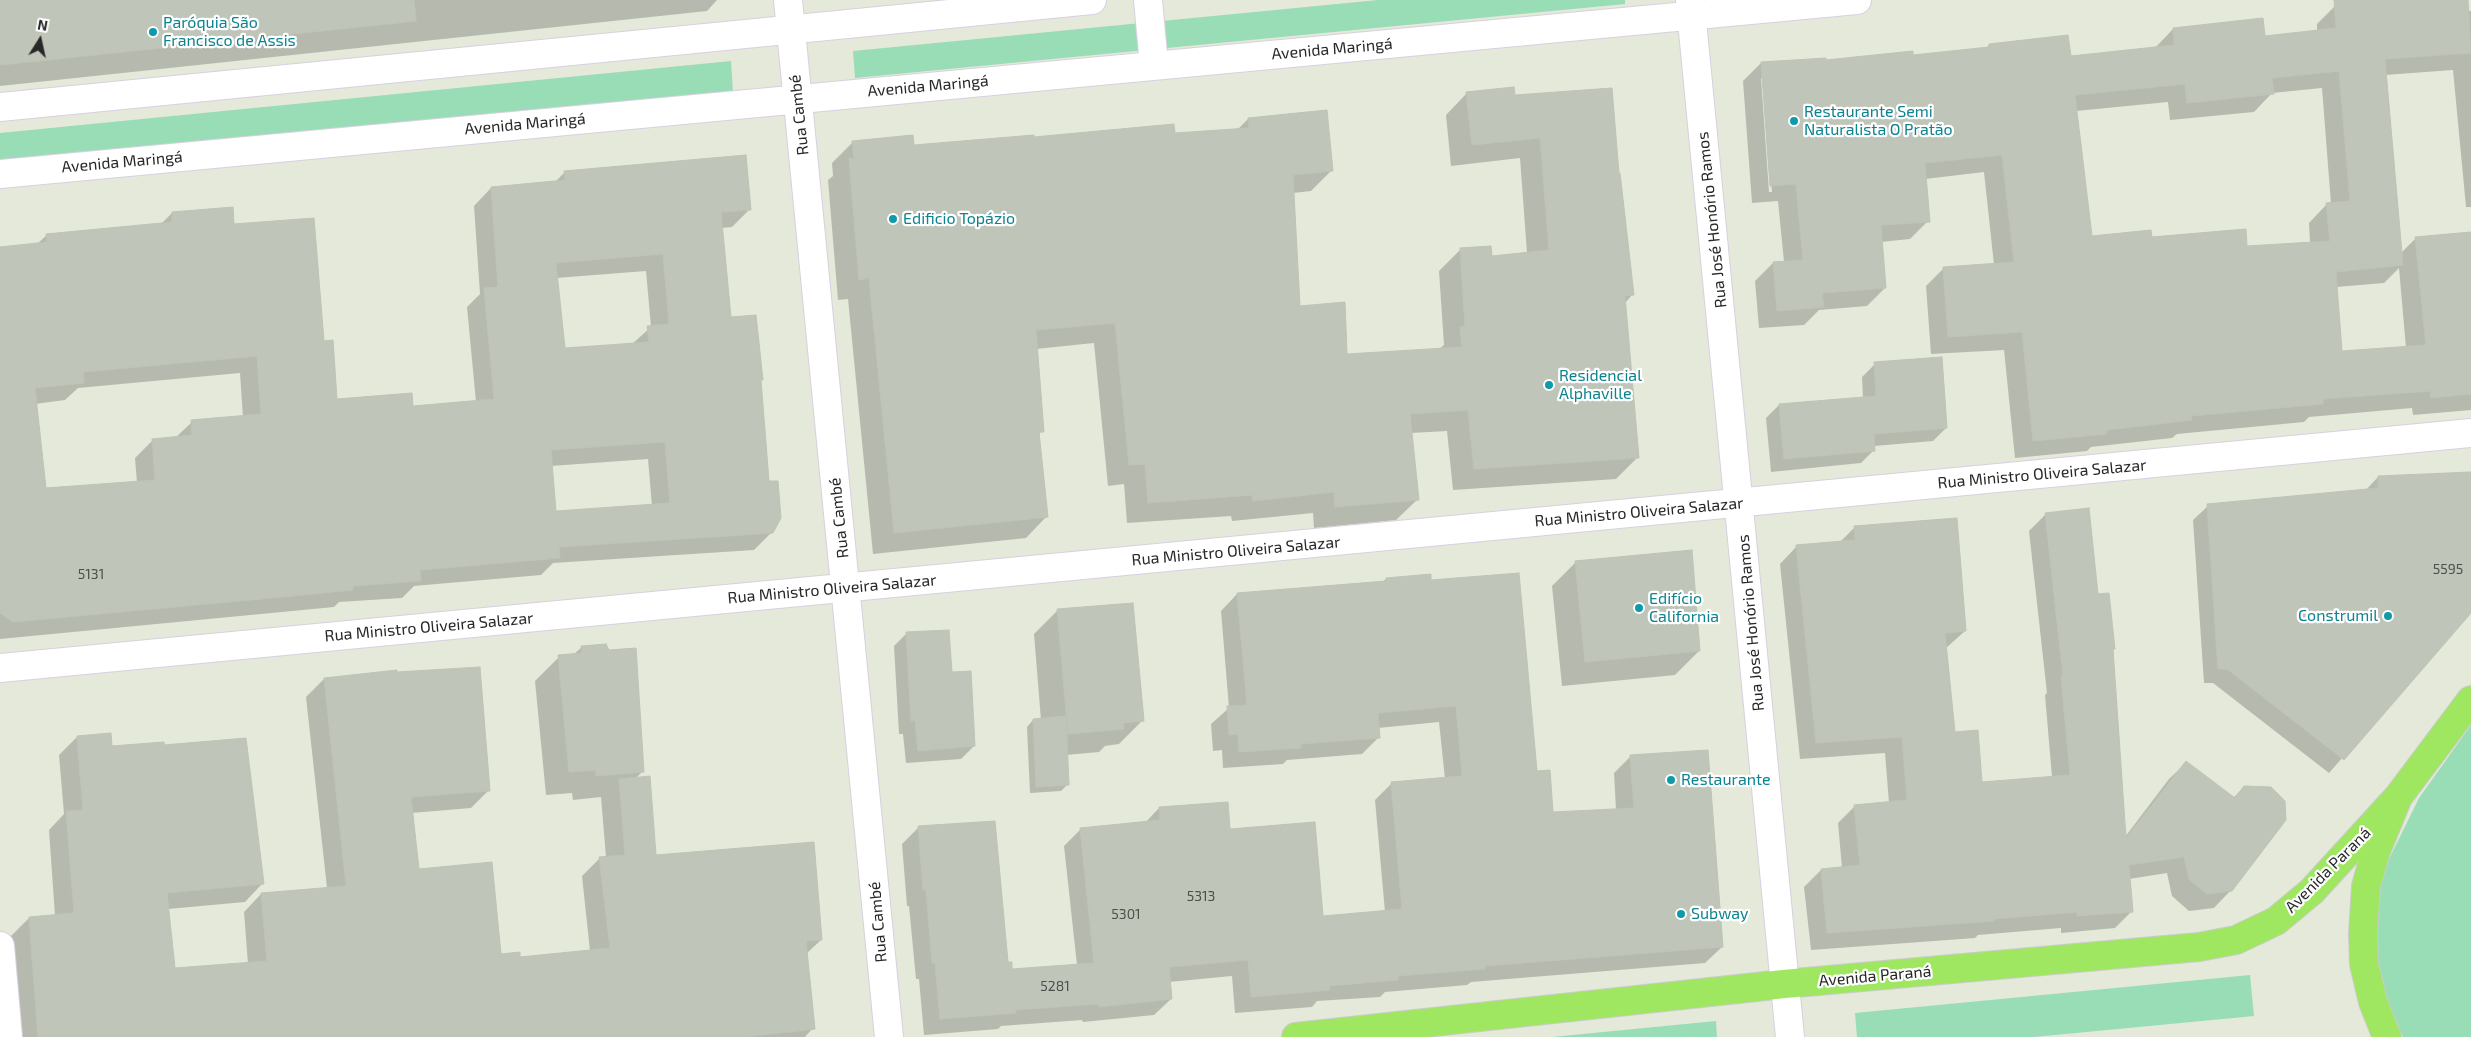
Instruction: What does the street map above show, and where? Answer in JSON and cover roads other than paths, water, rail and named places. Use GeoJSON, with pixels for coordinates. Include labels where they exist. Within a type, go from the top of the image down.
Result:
{"type":"FeatureCollection","features":[{"type":"Feature","properties":{"kind":"main road"},"geometry":{"type":"LineString","coordinates":[[2387,1037],[2373,1002],[2364,964],[2363,934],[2366,886],[2376,850],[2398,797],[2471,700]]}},
{"type":"Feature","properties":{"kind":"main road","name":"Avenida Paraná"},"geometry":{"type":"LineString","coordinates":[[1296,1037],[1784,984],[2198,947],[2236,940],[2276,921],[2312,891],[2398,797]]}},
{"type":"Feature","properties":{"kind":"street","name":"Rua Cambé"},"geometry":{"type":"LineString","coordinates":[[788,0],[889,1037]]}},
{"type":"Feature","properties":{"kind":"street"},"geometry":{"type":"LineString","coordinates":[[0,107],[790,28],[1092,0]]}},
{"type":"Feature","properties":{"kind":"street"},"geometry":{"type":"LineString","coordinates":[[1148,0],[1154,65]]}},
{"type":"Feature","properties":{"kind":"street","name":"Avenida Maringá"},"geometry":{"type":"LineString","coordinates":[[0,174],[1154,65],[1691,8],[1857,0]]}},
{"type":"Feature","properties":{"kind":"street","name":"Rua José Honório Ramos"},"geometry":{"type":"LineString","coordinates":[[1691,8],[1790,1037]]}},
{"type":"Feature","properties":{"kind":"street","name":"Rua Ministro Oliveira Salazar"},"geometry":{"type":"LineString","coordinates":[[0,668],[2471,433]]}},
{"type":"Feature","properties":{"kind":"street"},"geometry":{"type":"LineString","coordinates":[[0,946],[8,1037]]}},
{"type":"Feature","properties":{"kind":"place","name":"Paróquia São Francisco de Assis"},"geometry":{"type":"Point","coordinates":[153,32]}},
{"type":"Feature","properties":{"kind":"place","name":"Restaurante Semi Naturalista O Pratão"},"geometry":{"type":"Point","coordinates":[1794,121]}},
{"type":"Feature","properties":{"kind":"place","name":"Edificio Topázio"},"geometry":{"type":"Point","coordinates":[893,219]}},
{"type":"Feature","properties":{"kind":"place","name":"Residencial Alphaville"},"geometry":{"type":"Point","coordinates":[1549,385]}},
{"type":"Feature","properties":{"kind":"place","name":"Edifício California"},"geometry":{"type":"Point","coordinates":[1639,608]}},
{"type":"Feature","properties":{"kind":"place","name":"Construmil"},"geometry":{"type":"Point","coordinates":[2388,616]}},
{"type":"Feature","properties":{"kind":"place","name":"Restaurante"},"geometry":{"type":"Point","coordinates":[1671,780]}},
{"type":"Feature","properties":{"kind":"place","name":"Subway"},"geometry":{"type":"Point","coordinates":[1681,914]}}]}
